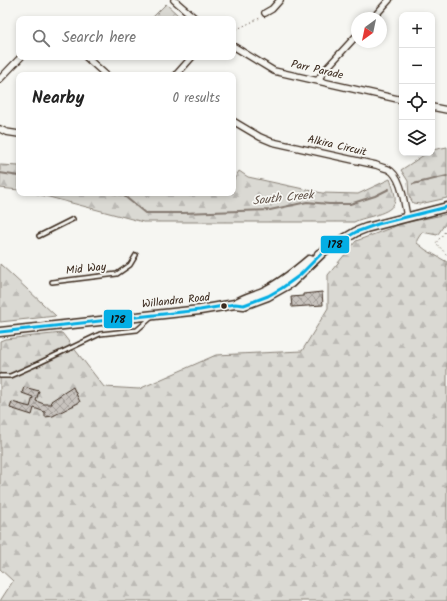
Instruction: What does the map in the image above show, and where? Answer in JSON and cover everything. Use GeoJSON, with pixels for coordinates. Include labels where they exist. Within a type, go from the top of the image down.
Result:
{"type":"FeatureCollection","features":[{"type":"Feature","properties":{"kind":"main road","name":"Willandra Road"},"geometry":{"type":"LineString","coordinates":[[0,332],[200,310],[235,304],[244,305],[268,296],[282,288],[300,275],[324,251],[345,238],[366,228],[447,208]]}},
{"type":"Feature","properties":{"kind":"street"},"geometry":{"type":"LineString","coordinates":[[174,0],[193,16]]}},
{"type":"Feature","properties":{"kind":"street"},"geometry":{"type":"LineString","coordinates":[[265,13],[272,9],[280,0]]}},
{"type":"Feature","properties":{"kind":"street"},"geometry":{"type":"LineString","coordinates":[[378,12],[389,0]]}},
{"type":"Feature","properties":{"kind":"street"},"geometry":{"type":"LineString","coordinates":[[318,80],[324,71],[351,42]]}},
{"type":"Feature","properties":{"kind":"street","name":"Parr Parade"},"geometry":{"type":"LineString","coordinates":[[236,48],[274,70],[399,99]]}},
{"type":"Feature","properties":{"kind":"street"},"geometry":{"type":"LineString","coordinates":[[0,79],[18,60]]}},
{"type":"Feature","properties":{"kind":"street"},"geometry":{"type":"LineString","coordinates":[[89,60],[103,72]]}},
{"type":"Feature","properties":{"kind":"street"},"geometry":{"type":"LineString","coordinates":[[179,72],[189,60]]}},
{"type":"Feature","properties":{"kind":"street"},"geometry":{"type":"LineString","coordinates":[[435,108],[447,110]]}},
{"type":"Feature","properties":{"kind":"street","name":"Alkira Circuit"},"geometry":{"type":"LineString","coordinates":[[236,123],[260,137],[272,142],[376,165],[389,170],[395,174],[400,183],[407,217]]}},
{"type":"Feature","properties":{"kind":"street"},"geometry":{"type":"LineString","coordinates":[[0,130],[16,134]]}},
{"type":"Feature","properties":{"kind":"lane"},"geometry":{"type":"LineString","coordinates":[[39,236],[73,219]]}},
{"type":"Feature","properties":{"kind":"lane","name":"Mid Way"},"geometry":{"type":"LineString","coordinates":[[52,282],[117,274],[124,271],[136,255]]}},
{"type":"Feature","properties":{"kind":"lane"},"geometry":{"type":"LineString","coordinates":[[0,376],[10,376],[100,334],[137,330],[155,314]]}},
{"type":"Feature","properties":{"kind":"path"},"geometry":{"type":"LineString","coordinates":[[236,30],[260,18],[265,13]]}},
{"type":"Feature","properties":{"kind":"path"},"geometry":{"type":"LineString","coordinates":[[447,228],[436,243],[447,254]]}},
{"type":"Feature","properties":{"kind":"green space"},"geometry":{"type":"Polygon","coordinates":[[[166,4],[178,15],[177,16],[154,16],[166,4]]]}},
{"type":"Feature","properties":{"kind":"green space"},"geometry":{"type":"Polygon","coordinates":[[[447,147],[447,198],[420,204],[413,203],[409,196],[408,181],[401,170],[422,156],[435,156],[435,149],[447,147]]]}},
{"type":"Feature","properties":{"kind":"green space"},"geometry":{"type":"Polygon","coordinates":[[[0,165],[16,166],[16,190],[0,188],[0,165]]]}},
{"type":"Feature","properties":{"kind":"green space"},"geometry":{"type":"Polygon","coordinates":[[[239,171],[248,177],[322,193],[358,194],[390,179],[395,201],[393,206],[384,212],[354,222],[143,222],[45,196],[236,196],[236,176],[239,171]]]}},
{"type":"Feature","properties":{"kind":"green space"},"geometry":{"type":"Polygon","coordinates":[[[447,214],[447,223],[437,235],[422,232],[417,240],[417,243],[447,262],[447,601],[0,601],[13,581],[0,569],[0,341],[5,339],[62,333],[104,387],[139,389],[216,355],[302,351],[328,308],[328,275],[356,241],[404,223],[447,214]]]}},
{"type":"Feature","properties":{"kind":"green space"},"geometry":{"type":"Polygon","coordinates":[[[0,264],[56,316],[0,322],[0,264]]]}},
{"type":"Feature","properties":{"kind":"building"},"geometry":{"type":"Polygon","coordinates":[[[322,292],[323,305],[292,307],[291,297],[322,292]]]}},
{"type":"Feature","properties":{"kind":"building"},"geometry":{"type":"Polygon","coordinates":[[[24,387],[39,391],[36,401],[44,404],[52,404],[51,401],[73,387],[80,402],[53,416],[45,417],[45,412],[34,408],[32,415],[10,408],[12,402],[30,407],[33,397],[22,393],[24,387]]]}},
{"type":"Feature","properties":{"kind":"waterway","name":"South Creek"},"geometry":{"type":"LineString","coordinates":[[0,173],[16,176]]}},
{"type":"Feature","properties":{"kind":"waterway","name":"South Creek"},"geometry":{"type":"LineString","coordinates":[[413,184],[447,176]]}},
{"type":"Feature","properties":{"kind":"waterway","name":"South Creek"},"geometry":{"type":"LineString","coordinates":[[124,196],[145,213],[183,213],[270,210],[307,202],[350,204],[375,196],[389,189]]}},
{"type":"Feature","properties":{"kind":"transit line","name":"178"},"geometry":{"type":"LineString","coordinates":[[0,332],[200,310],[235,304],[244,305],[268,296],[282,288],[300,275],[324,251],[356,232],[378,224],[447,207]]}}]}
